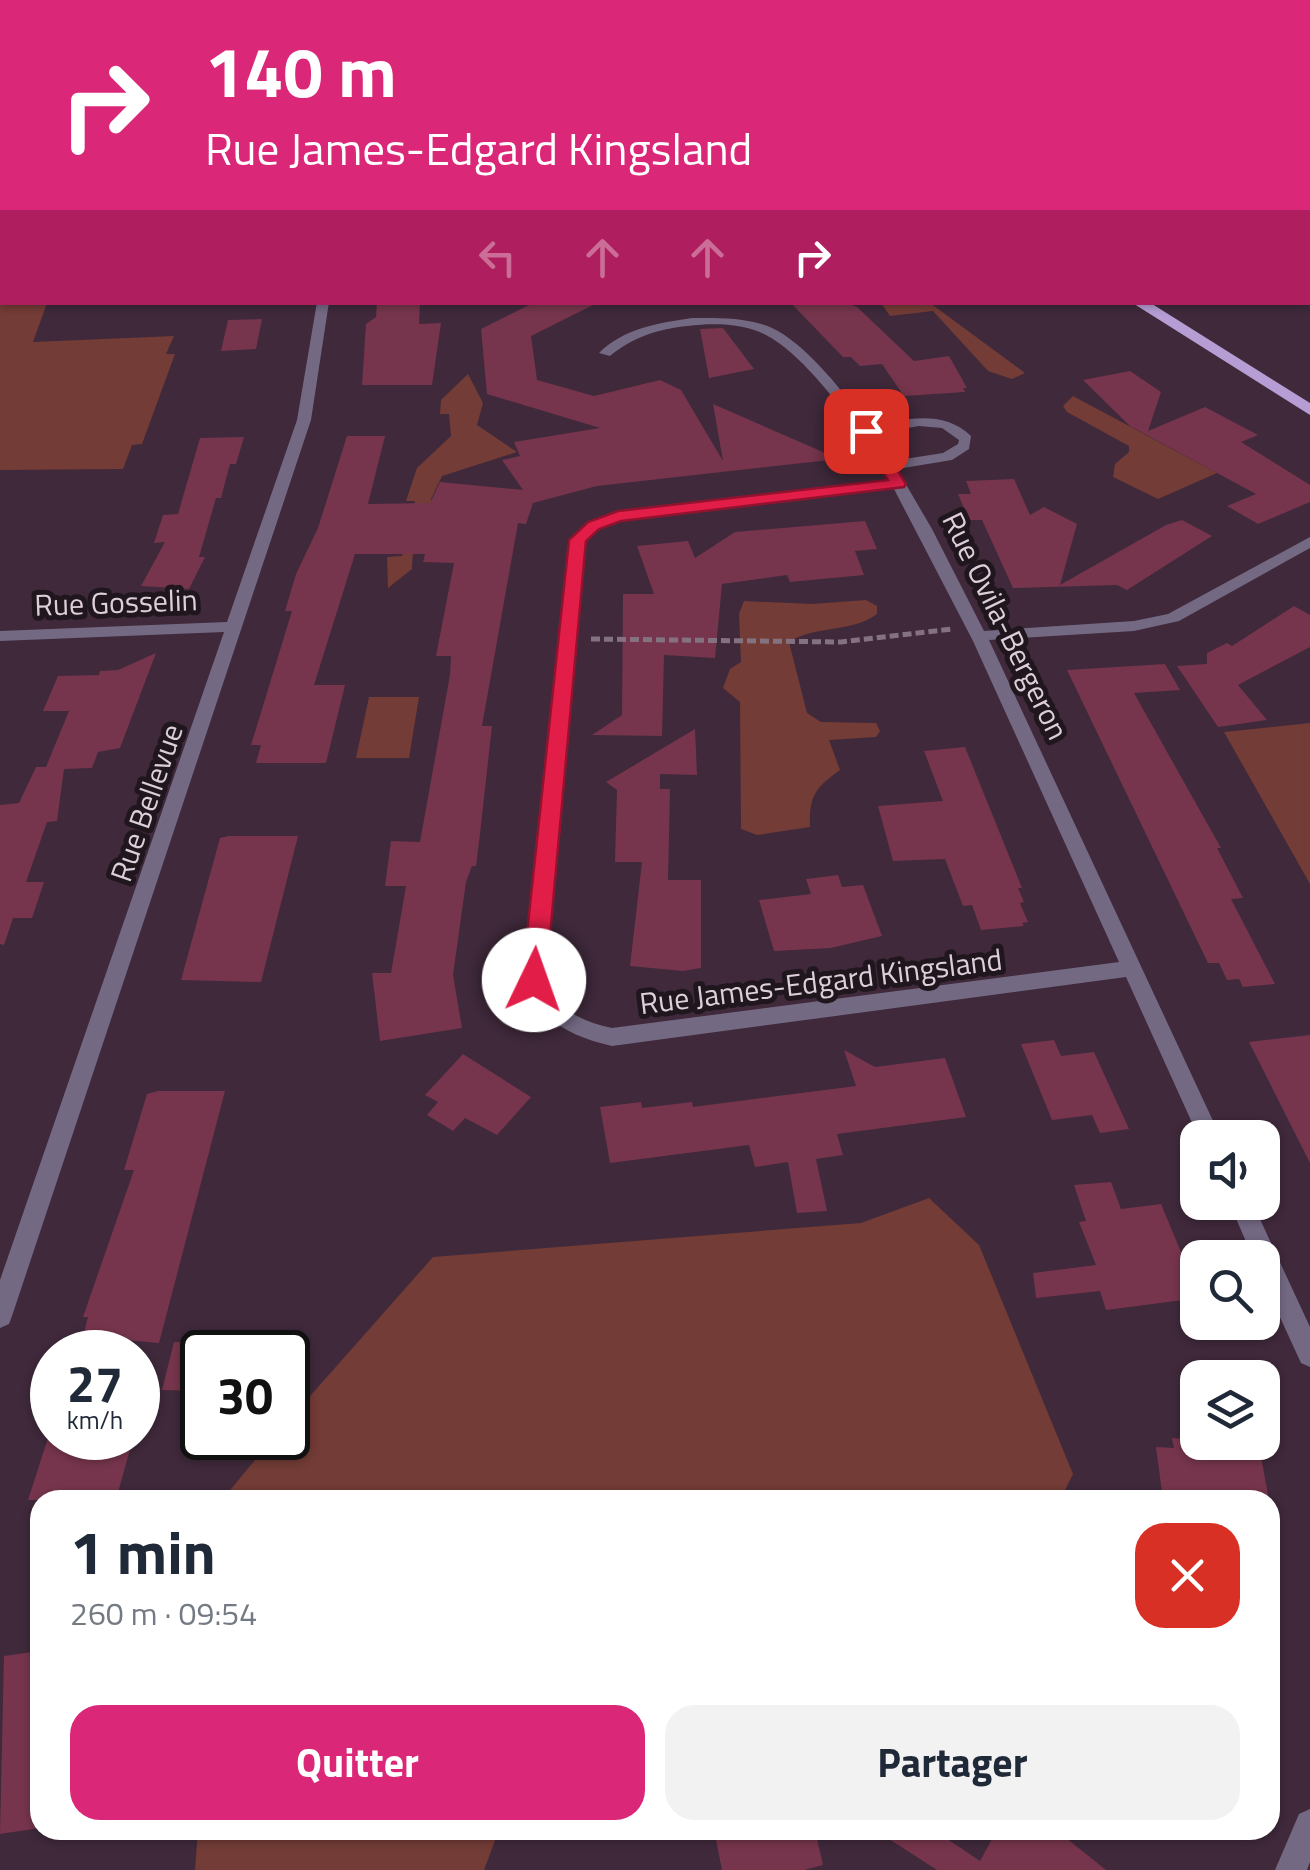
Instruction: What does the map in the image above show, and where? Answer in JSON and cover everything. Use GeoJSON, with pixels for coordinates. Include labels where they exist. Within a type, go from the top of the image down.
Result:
{"type":"FeatureCollection","features":[{"type":"Feature","properties":{"kind":"main road"},"geometry":{"type":"LineString","coordinates":[[1142,305],[1310,425]]}},
{"type":"Feature","properties":{"kind":"main road"},"geometry":{"type":"LineString","coordinates":[[1226,362],[1310,410]]}},
{"type":"Feature","properties":{"kind":"street","name":"Rue Bellevue"},"geometry":{"type":"LineString","coordinates":[[0,1316],[308,408],[323,305]]}},
{"type":"Feature","properties":{"kind":"street","name":"Rue Ovila-Bergeron"},"geometry":{"type":"LineString","coordinates":[[605,353],[622,338],[650,328],[716,322],[758,327],[788,343],[866,431],[894,475],[976,631],[1202,1120]]}},
{"type":"Feature","properties":{"kind":"street","name":"Rue James-Edgard Kingsland"},"geometry":{"type":"LineString","coordinates":[[866,431],[932,422],[954,429],[966,439],[964,446],[947,456],[894,475],[632,514],[594,525],[574,548],[534,963],[540,997],[569,1024],[612,1036],[1132,968]]}},
{"type":"Feature","properties":{"kind":"street"},"geometry":{"type":"LineString","coordinates":[[976,631],[1134,626],[1173,618],[1310,542]]}},
{"type":"Feature","properties":{"kind":"street","name":"Rue Gosselin"},"geometry":{"type":"LineString","coordinates":[[0,636],[234,627]]}},
{"type":"Feature","properties":{"kind":"street"},"geometry":{"type":"LineString","coordinates":[[1248,1220],[1310,1355]]}},
{"type":"Feature","properties":{"kind":"street"},"geometry":{"type":"LineString","coordinates":[[1291,1870],[1310,1825]]}},
{"type":"Feature","properties":{"kind":"path"},"geometry":{"type":"LineString","coordinates":[[565,640],[656,637],[841,642],[976,631]]}},
{"type":"Feature","properties":{"kind":"shaded area"},"geometry":{"type":"Polygon","coordinates":[[[0,305],[46,305],[33,342],[174,336],[166,354],[175,354],[142,444],[132,445],[123,469],[0,470],[0,305]]]}},
{"type":"Feature","properties":{"kind":"shaded area"},"geometry":{"type":"Polygon","coordinates":[[[882,305],[933,305],[1025,373],[1012,379],[988,371],[933,311],[890,316],[882,305]]]}},
{"type":"Feature","properties":{"kind":"shaded area"},"geometry":{"type":"Polygon","coordinates":[[[468,374],[483,403],[477,425],[517,452],[442,476],[431,499],[435,506],[413,549],[412,569],[388,588],[387,557],[402,556],[415,501],[406,501],[417,468],[451,436],[449,414],[440,414],[441,400],[468,374]]]}},
{"type":"Feature","properties":{"kind":"shaded area"},"geometry":{"type":"Polygon","coordinates":[[[1073,396],[1217,473],[1158,499],[1113,477],[1115,464],[1129,452],[1129,446],[1067,412],[1063,406],[1073,396]]]}},
{"type":"Feature","properties":{"kind":"shaded area"},"geometry":{"type":"Polygon","coordinates":[[[866,600],[877,606],[877,614],[867,620],[789,642],[807,713],[821,722],[876,723],[880,731],[876,737],[829,740],[840,770],[815,794],[810,827],[757,835],[741,829],[740,702],[723,688],[730,669],[741,662],[739,614],[744,601],[812,604],[866,600]]]}},
{"type":"Feature","properties":{"kind":"shaded area"},"geometry":{"type":"Polygon","coordinates":[[[369,697],[419,697],[409,758],[356,758],[369,697]]]}},
{"type":"Feature","properties":{"kind":"shaded area"},"geometry":{"type":"Polygon","coordinates":[[[1310,723],[1310,884],[1224,732],[1310,723]]]}},
{"type":"Feature","properties":{"kind":"shaded area"},"geometry":{"type":"Polygon","coordinates":[[[929,1198],[979,1245],[1073,1474],[1065,1490],[230,1490],[255,1460],[310,1460],[310,1396],[433,1257],[861,1223],[929,1198]]]}},
{"type":"Feature","properties":{"kind":"shaded area"},"geometry":{"type":"Polygon","coordinates":[[[197,1840],[495,1840],[484,1870],[195,1870],[197,1840]]]}},
{"type":"Feature","properties":{"kind":"building"},"geometry":{"type":"Polygon","coordinates":[[[377,305],[420,305],[419,324],[441,323],[432,385],[362,385],[366,324],[376,317],[377,305]]]}},
{"type":"Feature","properties":{"kind":"building"},"geometry":{"type":"Polygon","coordinates":[[[529,305],[593,305],[531,336],[537,380],[594,396],[660,380],[681,390],[723,461],[713,404],[839,459],[597,486],[533,503],[526,524],[518,523],[482,726],[492,726],[480,834],[476,866],[472,866],[466,882],[453,975],[462,1028],[380,1041],[372,973],[391,973],[406,886],[385,886],[391,841],[420,842],[450,675],[451,656],[436,656],[454,563],[423,562],[425,554],[355,554],[314,685],[345,685],[326,763],[256,763],[261,745],[251,745],[292,611],[285,611],[296,574],[318,528],[347,436],[385,436],[368,504],[430,503],[440,482],[523,490],[502,460],[520,456],[514,442],[600,428],[487,394],[481,329],[529,305]]]}},
{"type":"Feature","properties":{"kind":"building"},"geometry":{"type":"Polygon","coordinates":[[[793,305],[857,307],[914,361],[949,356],[967,388],[963,388],[965,392],[904,396],[882,364],[860,366],[851,357],[843,357],[793,305]]]}},
{"type":"Feature","properties":{"kind":"building"},"geometry":{"type":"Polygon","coordinates":[[[262,319],[256,349],[221,351],[228,320],[262,319]]]}},
{"type":"Feature","properties":{"kind":"building"},"geometry":{"type":"Polygon","coordinates":[[[723,328],[754,369],[709,378],[700,329],[723,328]]]}},
{"type":"Feature","properties":{"kind":"building"},"geometry":{"type":"Polygon","coordinates":[[[1130,371],[1161,392],[1148,431],[1205,407],[1258,435],[1241,442],[1310,485],[1310,502],[1258,524],[1227,506],[1256,494],[1130,426],[1083,380],[1130,371]]]}},
{"type":"Feature","properties":{"kind":"building"},"geometry":{"type":"Polygon","coordinates":[[[244,437],[236,464],[230,464],[221,498],[216,498],[199,557],[205,557],[189,589],[141,586],[165,542],[154,543],[163,515],[178,514],[200,438],[244,437]]]}},
{"type":"Feature","properties":{"kind":"building"},"geometry":{"type":"Polygon","coordinates":[[[1014,479],[1030,515],[1044,507],[1077,524],[1060,585],[1166,525],[1182,520],[1212,536],[1127,590],[1117,585],[1013,588],[982,520],[969,520],[958,494],[971,494],[966,481],[1014,479]]]}},
{"type":"Feature","properties":{"kind":"building"},"geometry":{"type":"Polygon","coordinates":[[[865,521],[877,549],[855,551],[864,575],[790,582],[787,575],[722,584],[715,658],[664,655],[662,736],[592,735],[622,715],[623,594],[654,594],[637,546],[688,541],[695,558],[735,532],[865,521]]]}},
{"type":"Feature","properties":{"kind":"building"},"geometry":{"type":"Polygon","coordinates":[[[1294,606],[1310,615],[1310,647],[1238,685],[1267,720],[1218,727],[1177,666],[1207,664],[1207,653],[1227,643],[1232,646],[1294,606]]]}},
{"type":"Feature","properties":{"kind":"building"},"geometry":{"type":"Polygon","coordinates":[[[156,653],[120,748],[98,752],[92,768],[64,769],[57,821],[47,822],[26,882],[44,882],[32,918],[13,918],[4,945],[0,944],[0,805],[19,803],[36,767],[46,767],[69,711],[43,711],[58,676],[99,675],[100,671],[118,670],[156,653]]]}},
{"type":"Feature","properties":{"kind":"building"},"geometry":{"type":"Polygon","coordinates":[[[1165,664],[1180,690],[1134,693],[1221,848],[1217,848],[1243,898],[1231,899],[1275,984],[1243,987],[1239,979],[1227,980],[1219,963],[1208,963],[1067,670],[1165,664]]]}},
{"type":"Feature","properties":{"kind":"building"},"geometry":{"type":"Polygon","coordinates":[[[695,729],[697,775],[660,774],[660,789],[670,789],[668,880],[701,880],[701,968],[683,971],[630,966],[642,862],[615,862],[617,790],[606,782],[695,729]]]}},
{"type":"Feature","properties":{"kind":"building"},"geometry":{"type":"Polygon","coordinates":[[[965,747],[1022,888],[1018,888],[1024,902],[1020,903],[1028,922],[1022,923],[1024,926],[981,930],[972,905],[963,906],[945,859],[893,861],[878,806],[943,801],[924,751],[965,747]]]}},
{"type":"Feature","properties":{"kind":"building"},"geometry":{"type":"Polygon","coordinates":[[[298,836],[261,982],[181,980],[220,838],[298,836]]]}},
{"type":"Feature","properties":{"kind":"building"},"geometry":{"type":"Polygon","coordinates":[[[838,875],[842,887],[863,885],[882,936],[831,948],[774,951],[759,900],[811,894],[806,879],[838,875]]]}},
{"type":"Feature","properties":{"kind":"building"},"geometry":{"type":"Polygon","coordinates":[[[1310,1035],[1310,1163],[1249,1042],[1310,1035]]]}},
{"type":"Feature","properties":{"kind":"building"},"geometry":{"type":"Polygon","coordinates":[[[1054,1040],[1061,1056],[1094,1052],[1129,1129],[1100,1133],[1092,1115],[1052,1120],[1021,1044],[1054,1040]]]}},
{"type":"Feature","properties":{"kind":"building"},"geometry":{"type":"Polygon","coordinates":[[[844,1050],[875,1067],[945,1058],[966,1117],[837,1134],[843,1155],[816,1159],[827,1211],[797,1213],[788,1162],[755,1167],[749,1145],[610,1163],[600,1107],[641,1102],[642,1108],[692,1102],[693,1107],[856,1086],[844,1050]]]}},
{"type":"Feature","properties":{"kind":"building"},"geometry":{"type":"Polygon","coordinates":[[[463,1054],[531,1097],[497,1135],[465,1118],[453,1131],[427,1115],[438,1102],[425,1095],[463,1054]]]}},
{"type":"Feature","properties":{"kind":"building"},"geometry":{"type":"Polygon","coordinates":[[[225,1091],[160,1339],[160,1330],[85,1330],[88,1317],[83,1317],[134,1170],[124,1170],[147,1094],[225,1091]]]}},
{"type":"Feature","properties":{"kind":"building"},"geometry":{"type":"Polygon","coordinates":[[[1111,1182],[1121,1209],[1161,1204],[1180,1250],[1180,1300],[1106,1310],[1100,1291],[1036,1298],[1033,1273],[1096,1265],[1079,1222],[1086,1221],[1074,1185],[1111,1182]]]}},
{"type":"Feature","properties":{"kind":"building"},"geometry":{"type":"Polygon","coordinates":[[[174,1342],[180,1342],[180,1390],[162,1390],[174,1342]]]}},
{"type":"Feature","properties":{"kind":"building"},"geometry":{"type":"Polygon","coordinates":[[[1172,1438],[1180,1439],[1180,1460],[1262,1460],[1267,1490],[1162,1490],[1156,1447],[1174,1448],[1172,1438]]]}},
{"type":"Feature","properties":{"kind":"building"},"geometry":{"type":"Polygon","coordinates":[[[41,1460],[127,1460],[119,1490],[31,1490],[41,1460]]]}},
{"type":"Feature","properties":{"kind":"building"},"geometry":{"type":"Polygon","coordinates":[[[30,1652],[30,1830],[0,1834],[4,1656],[30,1652]]]}},
{"type":"Feature","properties":{"kind":"building"},"geometry":{"type":"Polygon","coordinates":[[[716,1840],[817,1840],[823,1865],[804,1870],[722,1870],[716,1840]]]}},
{"type":"Feature","properties":{"kind":"building"},"geometry":{"type":"Polygon","coordinates":[[[890,1840],[949,1840],[980,1861],[992,1840],[1068,1840],[1106,1870],[937,1870],[890,1840]]]}},
{"type":"Feature","properties":{"kind":"route"},"geometry":{"type":"LineString","coordinates":[[534,980],[577,540],[594,525],[618,516],[898,484],[866,431]]}}]}
